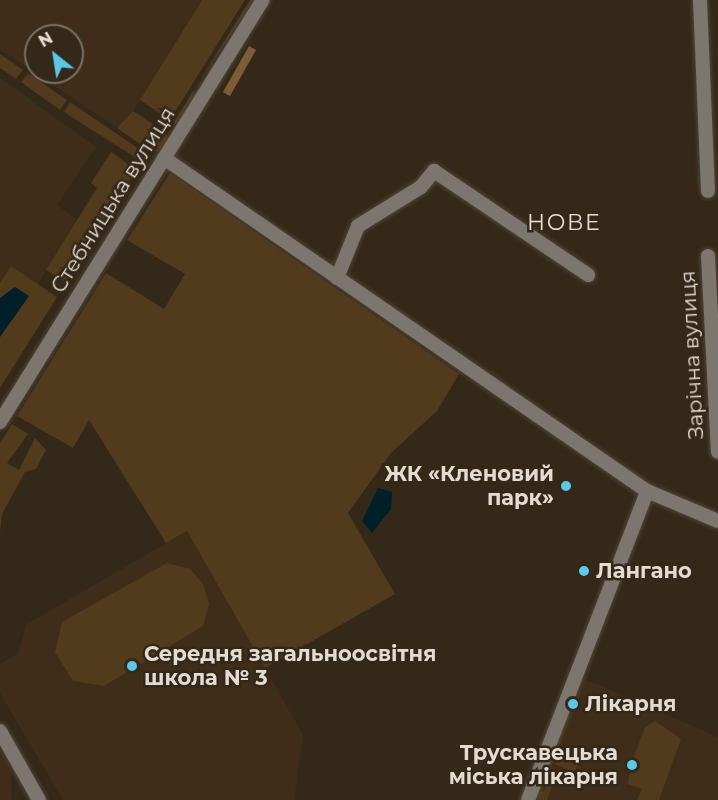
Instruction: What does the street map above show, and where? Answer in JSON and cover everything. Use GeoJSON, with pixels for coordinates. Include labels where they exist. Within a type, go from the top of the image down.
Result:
{"type":"FeatureCollection","features":[{"type":"Feature","properties":{"kind":"street","name":"Стебницька вулиця"},"geometry":{"type":"LineString","coordinates":[[0,422],[262,0]]}},
{"type":"Feature","properties":{"kind":"street"},"geometry":{"type":"LineString","coordinates":[[700,0],[708,191]]}},
{"type":"Feature","properties":{"kind":"street"},"geometry":{"type":"LineString","coordinates":[[164,158],[647,490],[718,521]]}},
{"type":"Feature","properties":{"kind":"street"},"geometry":{"type":"LineString","coordinates":[[337,279],[358,226],[421,187],[434,171],[588,274]]}},
{"type":"Feature","properties":{"kind":"street","name":"Зарічна вулиця"},"geometry":{"type":"LineString","coordinates":[[708,256],[718,452]]}},
{"type":"Feature","properties":{"kind":"street"},"geometry":{"type":"LineString","coordinates":[[528,800],[647,490]]}},
{"type":"Feature","properties":{"kind":"street"},"geometry":{"type":"LineString","coordinates":[[0,731],[39,800]]}},
{"type":"Feature","properties":{"kind":"shaded area"},"geometry":{"type":"Polygon","coordinates":[[[0,0],[202,0],[127,121],[117,128],[52,84],[84,84],[84,24],[24,24],[24,65],[0,49],[0,0]]]}},
{"type":"Feature","properties":{"kind":"shaded area"},"geometry":{"type":"Polygon","coordinates":[[[202,0],[245,0],[170,120],[140,100],[202,0]]]}},
{"type":"Feature","properties":{"kind":"shaded area"},"geometry":{"type":"Polygon","coordinates":[[[250,0],[254,0],[195,88],[250,0]]]}},
{"type":"Feature","properties":{"kind":"shaded area"},"geometry":{"type":"Polygon","coordinates":[[[249,46],[256,50],[230,96],[223,92],[249,46]]]}},
{"type":"Feature","properties":{"kind":"shaded area"},"geometry":{"type":"Polygon","coordinates":[[[0,54],[23,70],[16,79],[0,68],[0,54]]]}},
{"type":"Feature","properties":{"kind":"shaded area"},"geometry":{"type":"Polygon","coordinates":[[[0,78],[96,147],[57,205],[78,220],[0,344],[0,78]]]}},
{"type":"Feature","properties":{"kind":"shaded area"},"geometry":{"type":"Polygon","coordinates":[[[24,78],[24,84],[44,84],[67,100],[60,110],[21,82],[24,78]]]}},
{"type":"Feature","properties":{"kind":"shaded area"},"geometry":{"type":"Polygon","coordinates":[[[193,91],[196,93],[177,124],[174,122],[193,91]]]}},
{"type":"Feature","properties":{"kind":"shaded area"},"geometry":{"type":"Polygon","coordinates":[[[70,102],[148,155],[147,165],[64,112],[70,102]]]}},
{"type":"Feature","properties":{"kind":"shaded area"},"geometry":{"type":"Polygon","coordinates":[[[133,111],[165,132],[168,138],[160,151],[150,151],[117,128],[133,111]]]}},
{"type":"Feature","properties":{"kind":"shaded area"},"geometry":{"type":"Polygon","coordinates":[[[111,152],[136,170],[66,283],[46,270],[97,188],[91,183],[111,152]]]}},
{"type":"Feature","properties":{"kind":"shaded area"},"geometry":{"type":"Polygon","coordinates":[[[170,173],[459,374],[437,411],[391,453],[348,513],[395,594],[265,668],[187,531],[166,543],[89,420],[73,448],[17,416],[106,273],[164,309],[185,274],[127,240],[170,173]]]}},
{"type":"Feature","properties":{"kind":"shaded area"},"geometry":{"type":"Polygon","coordinates":[[[11,266],[57,297],[0,388],[0,283],[11,266]]]}},
{"type":"Feature","properties":{"kind":"shaded area"},"geometry":{"type":"Polygon","coordinates":[[[12,424],[28,434],[7,463],[19,470],[35,438],[46,450],[36,469],[25,472],[2,514],[0,532],[0,443],[12,424]]]}},
{"type":"Feature","properties":{"kind":"shaded area","name":"Середня загальноосвітня школа № 3"},"geometry":{"type":"Polygon","coordinates":[[[187,531],[303,735],[294,800],[63,800],[0,693],[0,664],[18,653],[27,624],[187,531]]]}},
{"type":"Feature","properties":{"kind":"shaded area"},"geometry":{"type":"Polygon","coordinates":[[[167,563],[190,569],[203,584],[209,603],[203,626],[104,686],[73,681],[55,652],[62,622],[167,563]]]}},
{"type":"Feature","properties":{"kind":"shaded area","name":"Трускавецька міська лікарня"},"geometry":{"type":"Polygon","coordinates":[[[580,677],[718,737],[718,800],[533,800],[580,677]]]}},
{"type":"Feature","properties":{"kind":"shaded area"},"geometry":{"type":"Polygon","coordinates":[[[655,721],[681,739],[659,800],[637,800],[642,789],[628,784],[631,765],[645,727],[655,721]]]}},
{"type":"Feature","properties":{"kind":"shaded area"},"geometry":{"type":"Polygon","coordinates":[[[0,749],[10,766],[12,800],[0,800],[0,749]]]}},
{"type":"Feature","properties":{"kind":"shaded area"},"geometry":{"type":"Polygon","coordinates":[[[563,757],[578,763],[575,772],[554,764],[563,757]]]}},
{"type":"Feature","properties":{"kind":"shaded area"},"geometry":{"type":"Polygon","coordinates":[[[549,779],[554,781],[547,800],[540,800],[536,793],[544,791],[549,779]]]}},
{"type":"Feature","properties":{"kind":"water"},"geometry":{"type":"Polygon","coordinates":[[[15,287],[29,296],[0,337],[0,298],[15,287]]]}},
{"type":"Feature","properties":{"kind":"water"},"geometry":{"type":"Polygon","coordinates":[[[378,488],[392,492],[391,509],[372,533],[362,521],[378,488]]]}},
{"type":"Feature","properties":{"kind":"place","name":"ЖК «Кленовий парк»"},"geometry":{"type":"Point","coordinates":[566,486]}},
{"type":"Feature","properties":{"kind":"place","name":"Лангано"},"geometry":{"type":"Point","coordinates":[584,571]}},
{"type":"Feature","properties":{"kind":"place","name":"Середня загальноосвітня школа № 3"},"geometry":{"type":"Point","coordinates":[132,666]}},
{"type":"Feature","properties":{"kind":"place","name":"Лікарня"},"geometry":{"type":"Point","coordinates":[573,704]}},
{"type":"Feature","properties":{"kind":"place","name":"Трускавецька міська лікарня"},"geometry":{"type":"Point","coordinates":[632,765]}},
{"type":"Feature","properties":{"kind":"district","name":"НОВЕ"},"geometry":{"type":"Point","coordinates":[564,223]}}]}
